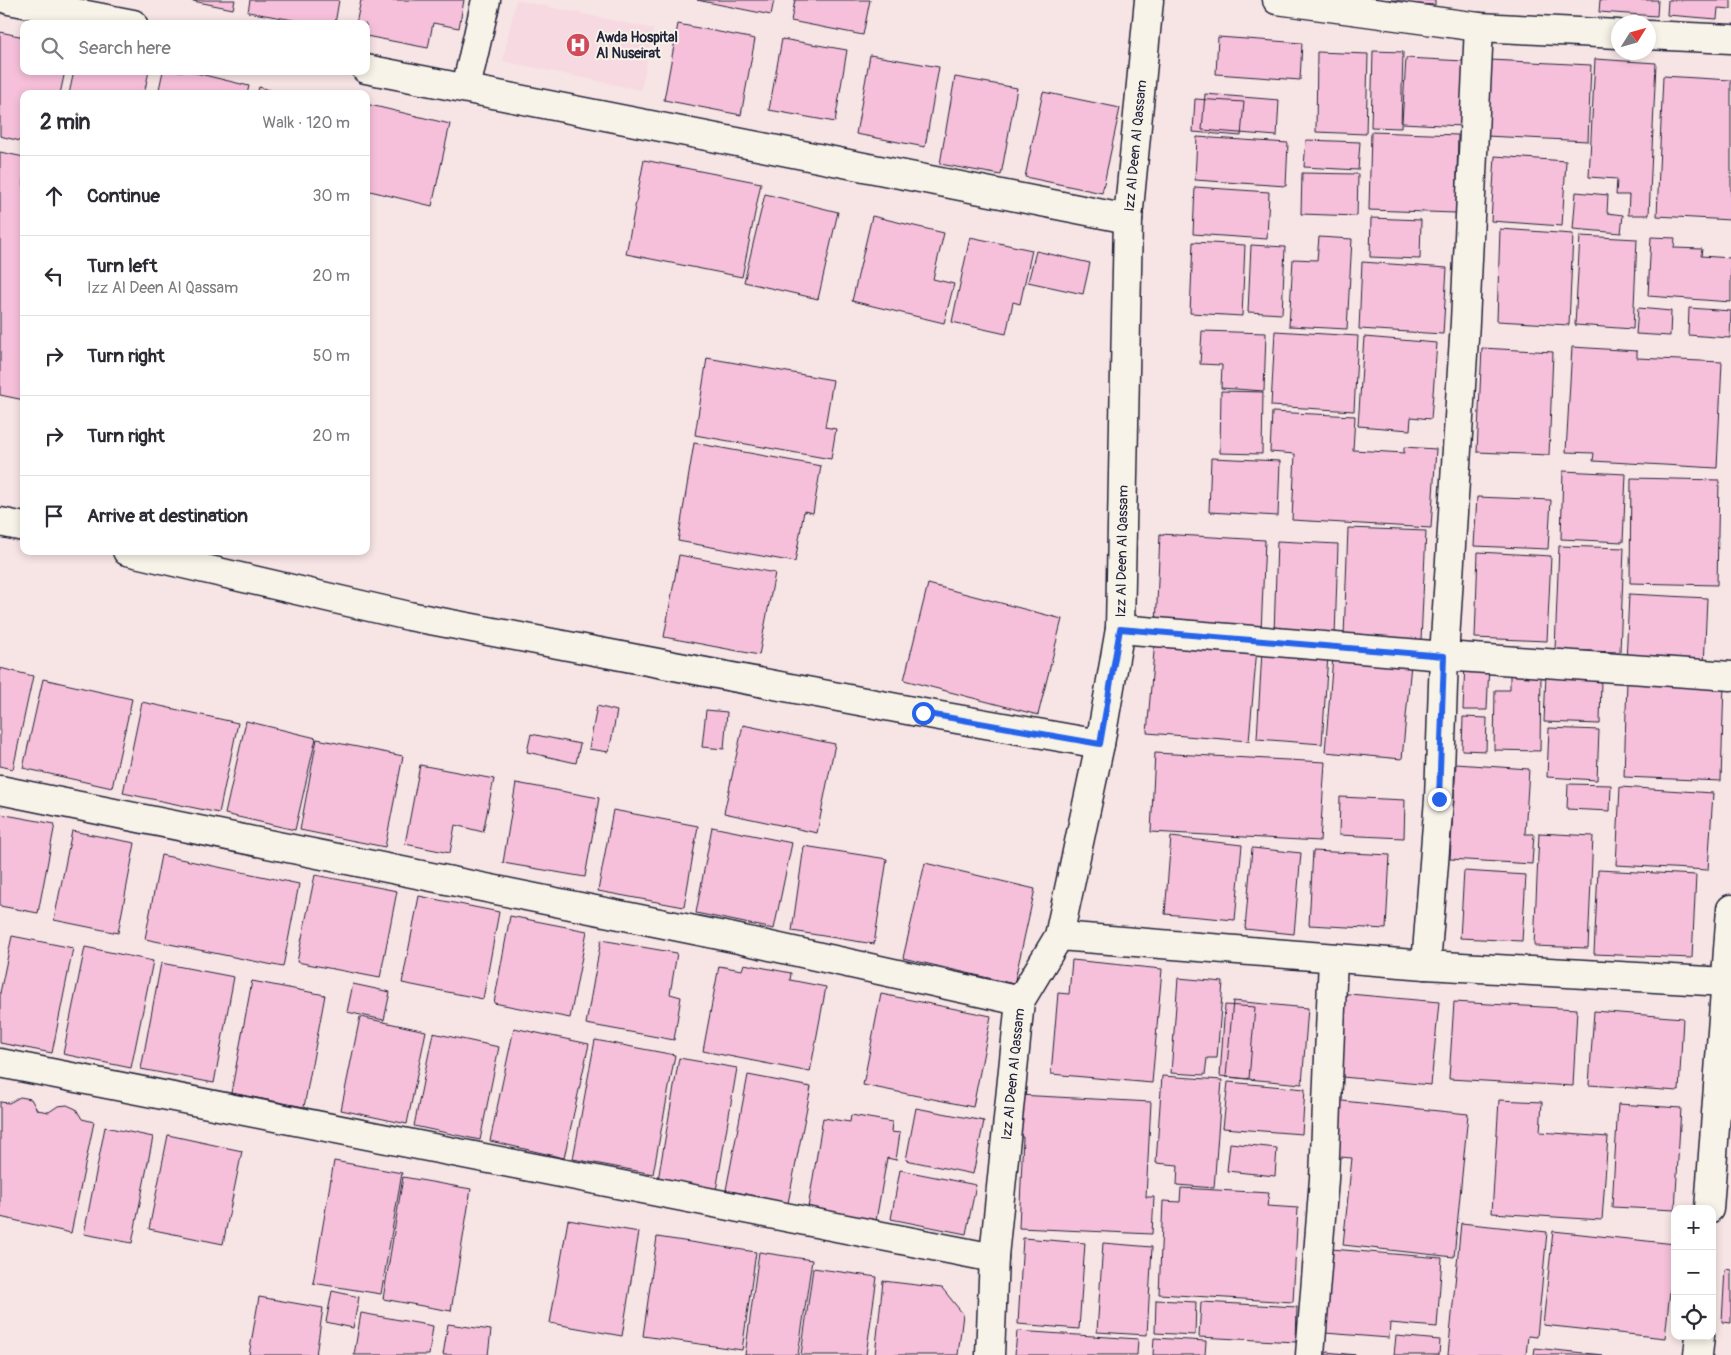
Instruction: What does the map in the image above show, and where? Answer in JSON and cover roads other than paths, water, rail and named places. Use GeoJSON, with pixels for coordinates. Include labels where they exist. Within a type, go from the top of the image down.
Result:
{"type":"FeatureCollection","features":[{"type":"Feature","properties":{"kind":"street"},"geometry":{"type":"LineString","coordinates":[[9,0],[112,20]]}},
{"type":"Feature","properties":{"kind":"street"},"geometry":{"type":"LineString","coordinates":[[466,88],[486,0]]}},
{"type":"Feature","properties":{"kind":"street","name":"Izz Al Deen Al Qassam"},"geometry":{"type":"LineString","coordinates":[[990,1355],[994,1256],[1020,1001],[1058,936],[1100,744],[1120,629],[1128,219],[1149,0]]}},
{"type":"Feature","properties":{"kind":"street"},"geometry":{"type":"LineString","coordinates":[[1278,0],[1479,27],[1611,34]]}},
{"type":"Feature","properties":{"kind":"street"},"geometry":{"type":"LineString","coordinates":[[1426,965],[1439,799],[1444,656],[1465,322],[1479,27]]}},
{"type":"Feature","properties":{"kind":"street"},"geometry":{"type":"LineString","coordinates":[[1656,35],[1731,38]]}},
{"type":"Feature","properties":{"kind":"street"},"geometry":{"type":"LineString","coordinates":[[370,70],[1128,219]]}},
{"type":"Feature","properties":{"kind":"street"},"geometry":{"type":"LineString","coordinates":[[0,522],[20,527]]}},
{"type":"Feature","properties":{"kind":"street"},"geometry":{"type":"LineString","coordinates":[[144,555],[409,616],[1100,744]]}},
{"type":"Feature","properties":{"kind":"street"},"geometry":{"type":"LineString","coordinates":[[1120,629],[1444,656],[1731,676]]}},
{"type":"Feature","properties":{"kind":"street"},"geometry":{"type":"LineString","coordinates":[[0,790],[734,938],[1020,1001]]}},
{"type":"Feature","properties":{"kind":"street"},"geometry":{"type":"LineString","coordinates":[[1709,1205],[1731,909]]}},
{"type":"Feature","properties":{"kind":"street"},"geometry":{"type":"LineString","coordinates":[[1058,936],[1426,965],[1726,982]]}},
{"type":"Feature","properties":{"kind":"street"},"geometry":{"type":"LineString","coordinates":[[1310,1355],[1324,1179],[1333,958]]}},
{"type":"Feature","properties":{"kind":"street"},"geometry":{"type":"LineString","coordinates":[[0,1063],[994,1258],[994,1256]]}},
{"type":"Feature","properties":{"kind":"street"},"geometry":{"type":"LineString","coordinates":[[1698,1355],[1700,1340]]}},
{"type":"Feature","properties":{"kind":"place","name":"Awda Hospital Al Nuseirat"},"geometry":{"type":"Point","coordinates":[578,45]}}]}
